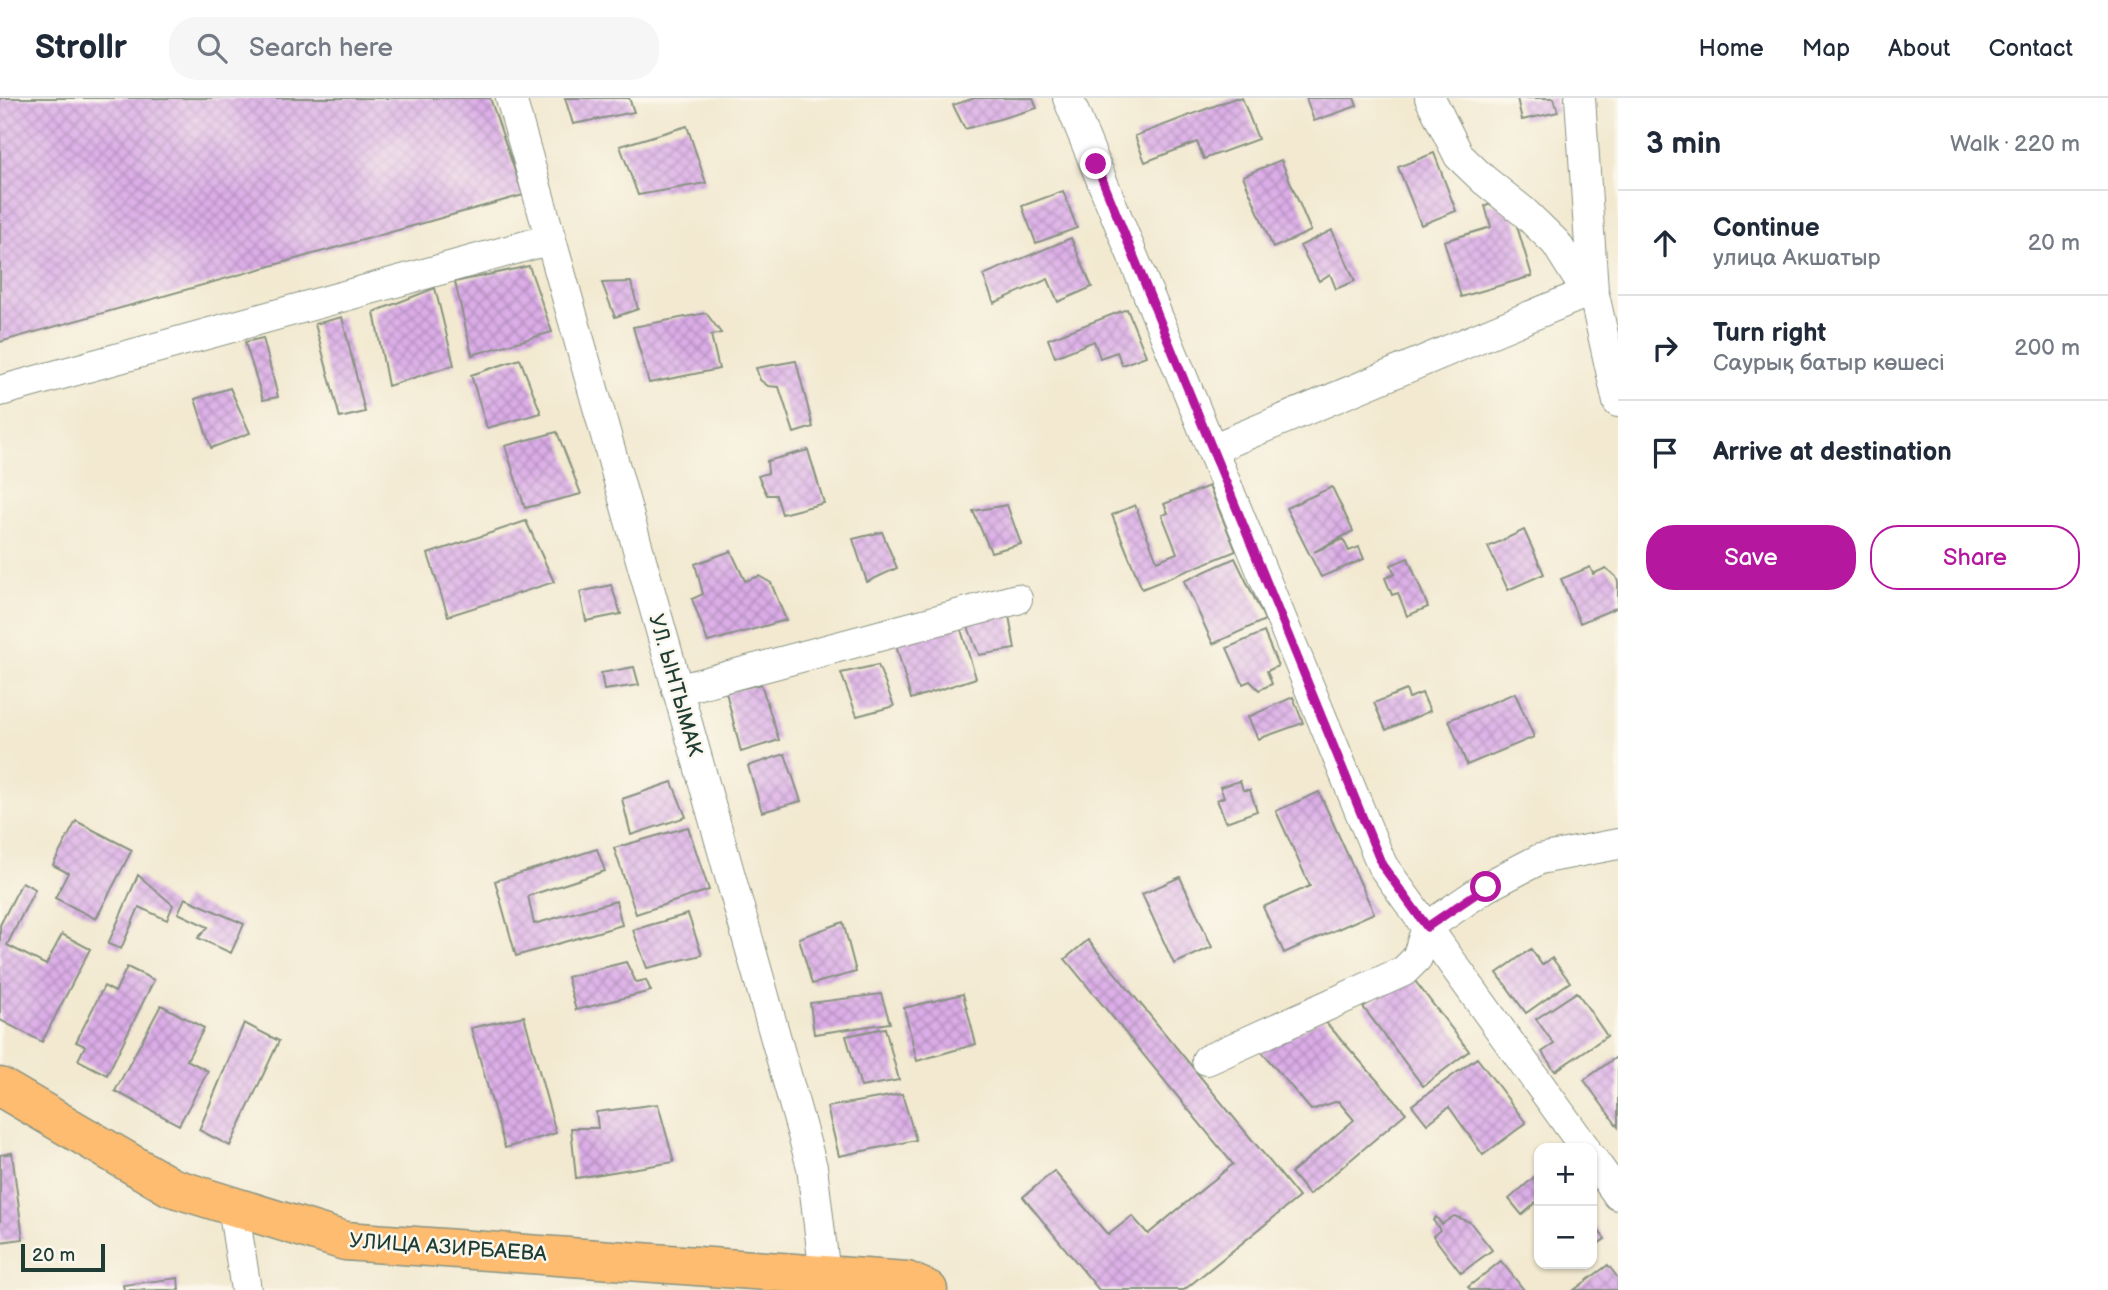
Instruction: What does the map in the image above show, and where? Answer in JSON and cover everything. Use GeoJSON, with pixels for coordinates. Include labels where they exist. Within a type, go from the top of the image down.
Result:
{"type":"FeatureCollection","features":[{"type":"Feature","properties":{"kind":"main road","name":"УЛИЦА АЗИРБАЕВА"},"geometry":{"type":"LineString","coordinates":[[0,1087],[171,1187],[345,1241],[907,1281],[928,1290]]}},
{"type":"Feature","properties":{"kind":"street","name":"УЛ. ЫНТЫМАК"},"geometry":{"type":"LineString","coordinates":[[511,98],[812,1167],[825,1275]]}},
{"type":"Feature","properties":{"kind":"street"},"geometry":{"type":"LineString","coordinates":[[1068,98],[1382,865],[1581,1143]]}},
{"type":"Feature","properties":{"kind":"street"},"geometry":{"type":"LineString","coordinates":[[1430,98],[1459,156],[1556,243],[1576,275],[1593,290]]}},
{"type":"Feature","properties":{"kind":"street"},"geometry":{"type":"LineString","coordinates":[[1580,98],[1593,290],[1618,402]]}},
{"type":"Feature","properties":{"kind":"street"},"geometry":{"type":"LineString","coordinates":[[0,391],[551,239]]}},
{"type":"Feature","properties":{"kind":"street"},"geometry":{"type":"LineString","coordinates":[[1212,449],[1593,290]]}},
{"type":"Feature","properties":{"kind":"street"},"geometry":{"type":"LineString","coordinates":[[677,690],[1017,598]]}},
{"type":"Feature","properties":{"kind":"street"},"geometry":{"type":"LineString","coordinates":[[1208,1060],[1404,971],[1417,958],[1427,927],[1486,887],[1540,859],[1618,844]]}},
{"type":"Feature","properties":{"kind":"street"},"geometry":{"type":"LineString","coordinates":[[1597,1165],[1618,1195]]}},
{"type":"Feature","properties":{"kind":"street"},"geometry":{"type":"LineString","coordinates":[[233,1206],[246,1290]]}},
{"type":"Feature","properties":{"kind":"building"},"geometry":{"type":"Polygon","coordinates":[[[0,98],[490,98],[523,195],[0,342],[0,98]]]}},
{"type":"Feature","properties":{"kind":"building"},"geometry":{"type":"Polygon","coordinates":[[[565,98],[629,98],[634,112],[573,124],[565,98]]]}},
{"type":"Feature","properties":{"kind":"building"},"geometry":{"type":"Polygon","coordinates":[[[975,98],[1033,98],[1037,108],[965,129],[953,105],[975,98]]]}},
{"type":"Feature","properties":{"kind":"building"},"geometry":{"type":"Polygon","coordinates":[[[1235,98],[1242,98],[1258,139],[1204,159],[1197,142],[1145,162],[1135,136],[1235,98]]]}},
{"type":"Feature","properties":{"kind":"building"},"geometry":{"type":"Polygon","coordinates":[[[1306,98],[1354,98],[1357,106],[1314,121],[1306,98]]]}},
{"type":"Feature","properties":{"kind":"building"},"geometry":{"type":"Polygon","coordinates":[[[1517,98],[1554,98],[1558,112],[1522,120],[1517,98]]]}},
{"type":"Feature","properties":{"kind":"building"},"geometry":{"type":"Polygon","coordinates":[[[687,126],[706,183],[638,195],[620,146],[687,126]]]}},
{"type":"Feature","properties":{"kind":"building"},"geometry":{"type":"Polygon","coordinates":[[[1434,153],[1456,211],[1421,225],[1398,167],[1434,153]]]}},
{"type":"Feature","properties":{"kind":"building"},"geometry":{"type":"Polygon","coordinates":[[[1281,160],[1311,231],[1273,248],[1243,176],[1281,160]]]}},
{"type":"Feature","properties":{"kind":"building"},"geometry":{"type":"Polygon","coordinates":[[[1063,191],[1077,228],[1036,243],[1022,206],[1063,191]]]}},
{"type":"Feature","properties":{"kind":"building"},"geometry":{"type":"Polygon","coordinates":[[[1509,200],[1532,276],[1461,297],[1444,241],[1491,227],[1485,206],[1509,200]]]}},
{"type":"Feature","properties":{"kind":"building"},"geometry":{"type":"Polygon","coordinates":[[[1332,230],[1355,281],[1336,289],[1330,274],[1319,281],[1300,246],[1332,230]]]}},
{"type":"Feature","properties":{"kind":"building"},"geometry":{"type":"Polygon","coordinates":[[[1071,238],[1092,287],[1058,302],[1048,279],[994,303],[983,275],[1071,238]]]}},
{"type":"Feature","properties":{"kind":"building"},"geometry":{"type":"Polygon","coordinates":[[[529,266],[552,332],[472,355],[455,282],[529,266]]]}},
{"type":"Feature","properties":{"kind":"building"},"geometry":{"type":"Polygon","coordinates":[[[631,282],[638,309],[615,317],[602,283],[631,282]]]}},
{"type":"Feature","properties":{"kind":"building"},"geometry":{"type":"Polygon","coordinates":[[[435,288],[454,365],[388,386],[374,312],[435,288]]]}},
{"type":"Feature","properties":{"kind":"building"},"geometry":{"type":"Polygon","coordinates":[[[1127,309],[1146,356],[1122,365],[1117,352],[1100,358],[1094,341],[1055,357],[1048,339],[1127,309]]]}},
{"type":"Feature","properties":{"kind":"building"},"geometry":{"type":"Polygon","coordinates":[[[706,313],[721,333],[711,335],[719,369],[649,383],[633,327],[706,313]]]}},
{"type":"Feature","properties":{"kind":"building"},"geometry":{"type":"Polygon","coordinates":[[[342,317],[365,412],[340,418],[315,324],[342,317]]]}},
{"type":"Feature","properties":{"kind":"building"},"geometry":{"type":"Polygon","coordinates":[[[263,338],[278,397],[263,400],[245,342],[263,338]]]}},
{"type":"Feature","properties":{"kind":"building"},"geometry":{"type":"Polygon","coordinates":[[[520,359],[541,413],[487,428],[471,375],[520,359]]]}},
{"type":"Feature","properties":{"kind":"building"},"geometry":{"type":"Polygon","coordinates":[[[796,361],[813,427],[794,433],[779,387],[768,386],[760,380],[756,368],[796,361]]]}},
{"type":"Feature","properties":{"kind":"building"},"geometry":{"type":"Polygon","coordinates":[[[230,388],[250,433],[211,448],[195,399],[230,388]]]}},
{"type":"Feature","properties":{"kind":"building"},"geometry":{"type":"Polygon","coordinates":[[[557,432],[581,494],[525,508],[505,446],[557,432]]]}},
{"type":"Feature","properties":{"kind":"building"},"geometry":{"type":"Polygon","coordinates":[[[808,450],[824,503],[782,514],[776,495],[767,495],[758,476],[768,473],[767,461],[808,450]]]}},
{"type":"Feature","properties":{"kind":"building"},"geometry":{"type":"Polygon","coordinates":[[[1209,486],[1236,551],[1142,589],[1112,515],[1135,505],[1157,561],[1177,553],[1162,515],[1168,513],[1164,504],[1209,486]]]}},
{"type":"Feature","properties":{"kind":"building"},"geometry":{"type":"Polygon","coordinates":[[[1332,487],[1353,531],[1314,552],[1343,539],[1349,551],[1359,547],[1364,559],[1321,577],[1286,508],[1332,487]]]}},
{"type":"Feature","properties":{"kind":"building"},"geometry":{"type":"Polygon","coordinates":[[[1007,505],[1021,544],[991,552],[973,511],[1007,505]]]}},
{"type":"Feature","properties":{"kind":"building"},"geometry":{"type":"Polygon","coordinates":[[[526,521],[554,582],[448,616],[428,554],[526,521]]]}},
{"type":"Feature","properties":{"kind":"building"},"geometry":{"type":"Polygon","coordinates":[[[1524,530],[1544,574],[1508,590],[1488,547],[1524,530]]]}},
{"type":"Feature","properties":{"kind":"building"},"geometry":{"type":"Polygon","coordinates":[[[882,532],[897,568],[867,582],[853,539],[882,532]]]}},
{"type":"Feature","properties":{"kind":"building"},"geometry":{"type":"Polygon","coordinates":[[[731,551],[745,581],[759,576],[771,583],[786,620],[708,642],[692,599],[703,594],[695,564],[731,551]]]}},
{"type":"Feature","properties":{"kind":"building"},"geometry":{"type":"Polygon","coordinates":[[[1235,558],[1265,620],[1213,644],[1184,581],[1235,558]]]}},
{"type":"Feature","properties":{"kind":"building"},"geometry":{"type":"Polygon","coordinates":[[[1408,558],[1428,607],[1407,616],[1398,593],[1392,595],[1385,578],[1395,574],[1391,565],[1408,558]]]}},
{"type":"Feature","properties":{"kind":"building"},"geometry":{"type":"Polygon","coordinates":[[[1590,567],[1593,574],[1606,568],[1616,577],[1618,607],[1580,623],[1561,579],[1590,567]]]}},
{"type":"Feature","properties":{"kind":"building"},"geometry":{"type":"Polygon","coordinates":[[[611,585],[621,614],[586,621],[580,592],[611,585]]]}},
{"type":"Feature","properties":{"kind":"building"},"geometry":{"type":"Polygon","coordinates":[[[1008,610],[1015,649],[979,655],[965,619],[1008,610]]]}},
{"type":"Feature","properties":{"kind":"building"},"geometry":{"type":"Polygon","coordinates":[[[959,623],[976,678],[911,699],[894,638],[959,623]]]}},
{"type":"Feature","properties":{"kind":"building"},"geometry":{"type":"Polygon","coordinates":[[[1264,632],[1278,666],[1267,671],[1272,684],[1259,690],[1250,681],[1243,684],[1227,648],[1264,632]]]}},
{"type":"Feature","properties":{"kind":"building"},"geometry":{"type":"Polygon","coordinates":[[[878,665],[894,706],[857,716],[841,673],[878,665]]]}},
{"type":"Feature","properties":{"kind":"building"},"geometry":{"type":"Polygon","coordinates":[[[634,667],[639,685],[604,690],[601,673],[634,667]]]}},
{"type":"Feature","properties":{"kind":"building"},"geometry":{"type":"Polygon","coordinates":[[[761,684],[779,740],[741,752],[726,692],[761,684]]]}},
{"type":"Feature","properties":{"kind":"building"},"geometry":{"type":"Polygon","coordinates":[[[1406,690],[1409,698],[1422,693],[1430,711],[1386,730],[1374,703],[1406,690]]]}},
{"type":"Feature","properties":{"kind":"building"},"geometry":{"type":"Polygon","coordinates":[[[1515,693],[1534,737],[1467,765],[1449,720],[1515,693]]]}},
{"type":"Feature","properties":{"kind":"building"},"geometry":{"type":"Polygon","coordinates":[[[1293,697],[1303,723],[1258,739],[1248,717],[1293,697]]]}},
{"type":"Feature","properties":{"kind":"building"},"geometry":{"type":"Polygon","coordinates":[[[785,754],[801,801],[762,812],[748,766],[785,754]]]}},
{"type":"Feature","properties":{"kind":"building"},"geometry":{"type":"Polygon","coordinates":[[[1240,781],[1243,790],[1250,790],[1257,811],[1226,822],[1217,800],[1224,797],[1220,787],[1240,781]]]}},
{"type":"Feature","properties":{"kind":"building"},"geometry":{"type":"Polygon","coordinates":[[[672,782],[686,817],[631,835],[622,799],[672,782]]]}},
{"type":"Feature","properties":{"kind":"building"},"geometry":{"type":"Polygon","coordinates":[[[1319,792],[1374,913],[1284,953],[1263,907],[1310,886],[1276,811],[1319,792]]]}},
{"type":"Feature","properties":{"kind":"building"},"geometry":{"type":"Polygon","coordinates":[[[76,821],[132,850],[96,919],[55,898],[68,873],[53,865],[76,821]]]}},
{"type":"Feature","properties":{"kind":"building"},"geometry":{"type":"Polygon","coordinates":[[[688,827],[709,890],[636,914],[614,848],[688,827]]]}},
{"type":"Feature","properties":{"kind":"building"},"geometry":{"type":"Polygon","coordinates":[[[597,849],[605,871],[528,896],[534,924],[616,901],[622,925],[516,956],[495,881],[597,849]]]}},
{"type":"Feature","properties":{"kind":"building"},"geometry":{"type":"Polygon","coordinates":[[[138,875],[173,905],[167,920],[139,907],[121,949],[108,944],[138,875]]]}},
{"type":"Feature","properties":{"kind":"building"},"geometry":{"type":"Polygon","coordinates":[[[1180,877],[1212,947],[1174,964],[1142,894],[1180,877]]]}},
{"type":"Feature","properties":{"kind":"building"},"geometry":{"type":"Polygon","coordinates":[[[22,882],[35,889],[7,945],[46,965],[62,934],[90,949],[42,1042],[0,1020],[0,925],[22,882]]]}},
{"type":"Feature","properties":{"kind":"building"},"geometry":{"type":"Polygon","coordinates":[[[185,898],[244,924],[231,953],[198,938],[208,927],[178,913],[185,898]]]}},
{"type":"Feature","properties":{"kind":"building"},"geometry":{"type":"Polygon","coordinates":[[[688,914],[702,955],[647,968],[633,930],[688,914]]]}},
{"type":"Feature","properties":{"kind":"building"},"geometry":{"type":"Polygon","coordinates":[[[843,922],[856,972],[812,984],[799,938],[843,922]]]}},
{"type":"Feature","properties":{"kind":"building"},"geometry":{"type":"Polygon","coordinates":[[[1088,940],[1299,1197],[1184,1290],[1099,1290],[1023,1197],[1054,1171],[1108,1235],[1132,1216],[1148,1234],[1233,1164],[1065,959],[1088,940]]]}},
{"type":"Feature","properties":{"kind":"building"},"geometry":{"type":"Polygon","coordinates":[[[1531,949],[1542,965],[1552,958],[1570,982],[1526,1013],[1497,973],[1531,949]]]}},
{"type":"Feature","properties":{"kind":"building"},"geometry":{"type":"Polygon","coordinates":[[[626,962],[636,982],[646,980],[651,991],[576,1010],[567,977],[626,962]]]}},
{"type":"Feature","properties":{"kind":"building"},"geometry":{"type":"Polygon","coordinates":[[[127,967],[154,980],[107,1075],[78,1060],[85,1046],[76,1042],[104,986],[115,992],[127,967]]]}},
{"type":"Feature","properties":{"kind":"building"},"geometry":{"type":"Polygon","coordinates":[[[1412,977],[1469,1051],[1423,1086],[1363,1007],[1412,977]]]}},
{"type":"Feature","properties":{"kind":"building"},"geometry":{"type":"Polygon","coordinates":[[[1577,992],[1607,1036],[1555,1071],[1542,1052],[1554,1044],[1536,1019],[1577,992]]]}},
{"type":"Feature","properties":{"kind":"building"},"geometry":{"type":"Polygon","coordinates":[[[881,994],[890,1023],[814,1034],[810,1003],[881,994]]]}},
{"type":"Feature","properties":{"kind":"building"},"geometry":{"type":"Polygon","coordinates":[[[963,994],[976,1044],[917,1061],[904,1008],[963,994]]]}},
{"type":"Feature","properties":{"kind":"building"},"geometry":{"type":"Polygon","coordinates":[[[161,1005],[204,1028],[187,1060],[208,1071],[179,1125],[115,1091],[161,1005]]]}},
{"type":"Feature","properties":{"kind":"building"},"geometry":{"type":"Polygon","coordinates":[[[524,1016],[556,1133],[505,1148],[471,1028],[524,1016]]]}},
{"type":"Feature","properties":{"kind":"building"},"geometry":{"type":"Polygon","coordinates":[[[1323,1019],[1406,1113],[1309,1195],[1291,1173],[1354,1120],[1338,1101],[1311,1110],[1261,1051],[1323,1019]]]}},
{"type":"Feature","properties":{"kind":"building"},"geometry":{"type":"Polygon","coordinates":[[[244,1023],[279,1041],[230,1146],[199,1130],[244,1023]]]}},
{"type":"Feature","properties":{"kind":"building"},"geometry":{"type":"Polygon","coordinates":[[[885,1028],[899,1080],[861,1087],[846,1036],[885,1028]]]}},
{"type":"Feature","properties":{"kind":"building"},"geometry":{"type":"Polygon","coordinates":[[[1618,1056],[1618,1127],[1584,1080],[1618,1056]]]}},
{"type":"Feature","properties":{"kind":"building"},"geometry":{"type":"Polygon","coordinates":[[[1477,1058],[1526,1123],[1483,1155],[1449,1107],[1427,1124],[1412,1105],[1477,1058]]]}},
{"type":"Feature","properties":{"kind":"building"},"geometry":{"type":"Polygon","coordinates":[[[902,1094],[916,1140],[839,1156],[827,1107],[902,1094]]]}},
{"type":"Feature","properties":{"kind":"building"},"geometry":{"type":"Polygon","coordinates":[[[658,1104],[674,1162],[576,1178],[571,1128],[598,1128],[596,1112],[658,1104]]]}},
{"type":"Feature","properties":{"kind":"building"},"geometry":{"type":"Polygon","coordinates":[[[12,1153],[23,1239],[0,1242],[0,1155],[12,1153]]]}},
{"type":"Feature","properties":{"kind":"building"},"geometry":{"type":"Polygon","coordinates":[[[1534,1177],[1534,1204],[1522,1215],[1509,1199],[1534,1177]]]}},
{"type":"Feature","properties":{"kind":"building"},"geometry":{"type":"Polygon","coordinates":[[[1454,1216],[1470,1222],[1492,1250],[1461,1273],[1433,1236],[1440,1230],[1433,1220],[1436,1217],[1442,1224],[1454,1216]]]}},
{"type":"Feature","properties":{"kind":"building"},"geometry":{"type":"Polygon","coordinates":[[[1597,1229],[1605,1239],[1597,1245],[1597,1229]]]}},
{"type":"Feature","properties":{"kind":"building"},"geometry":{"type":"Polygon","coordinates":[[[1501,1261],[1524,1290],[1471,1290],[1468,1287],[1501,1261]]]}},
{"type":"Feature","properties":{"kind":"building"},"geometry":{"type":"Polygon","coordinates":[[[1608,1265],[1618,1278],[1618,1290],[1574,1290],[1608,1265]]]}},
{"type":"Feature","properties":{"kind":"building"},"geometry":{"type":"Polygon","coordinates":[[[178,1278],[179,1290],[124,1290],[123,1285],[178,1278]]]}},
{"type":"Feature","properties":{"kind":"route"},"geometry":{"type":"LineString","coordinates":[[1096,164],[1382,865],[1427,927],[1486,887]]}}]}
